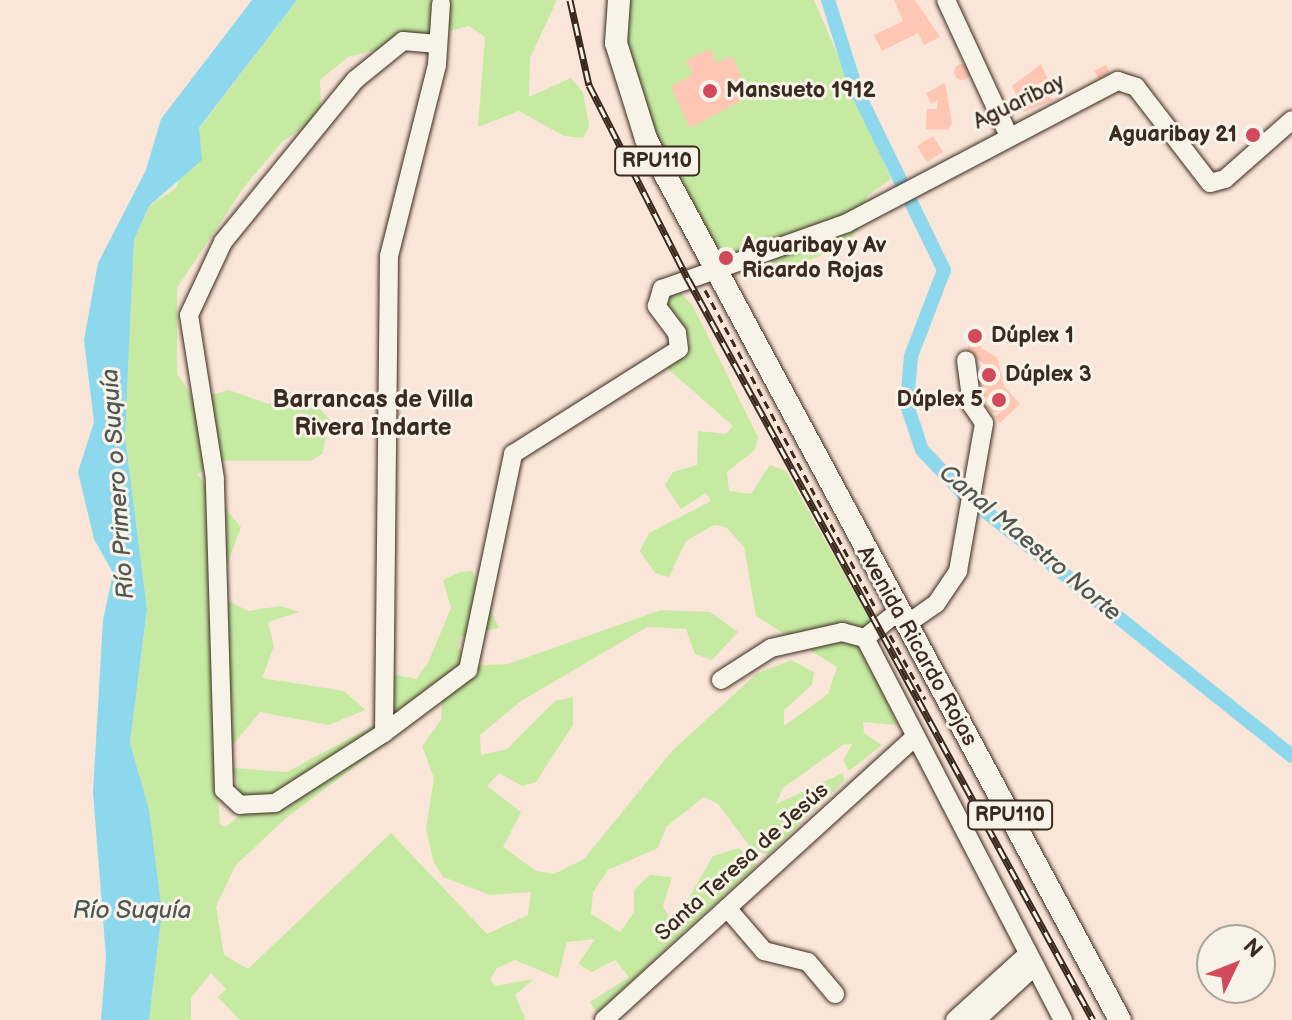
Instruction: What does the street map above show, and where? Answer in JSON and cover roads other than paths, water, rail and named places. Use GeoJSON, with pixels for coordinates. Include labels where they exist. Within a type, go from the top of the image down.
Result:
{"type":"FeatureCollection","features":[{"type":"Feature","properties":{"kind":"main road","name":"RPU110"},"geometry":{"type":"LineString","coordinates":[[619,0],[616,43],[630,98],[717,270]]}},
{"type":"Feature","properties":{"kind":"main road","name":"Avenida Ricardo Rojas"},"geometry":{"type":"LineString","coordinates":[[717,270],[1120,1020]]}},
{"type":"Feature","properties":{"kind":"street"},"geometry":{"type":"LineString","coordinates":[[946,0],[1008,134]]}},
{"type":"Feature","properties":{"kind":"street"},"geometry":{"type":"LineString","coordinates":[[435,44],[403,41],[355,80],[223,242],[189,315],[215,479],[224,790],[240,805],[275,803],[384,733],[389,256],[437,65],[435,44],[441,4]]}},
{"type":"Feature","properties":{"kind":"street","name":"Aguaribay"},"geometry":{"type":"LineString","coordinates":[[384,733],[468,670],[513,454],[670,360],[679,339],[657,306],[658,294],[847,223],[1008,134],[1128,81],[1203,178],[1217,183],[1292,120]]}},
{"type":"Feature","properties":{"kind":"street"},"geometry":{"type":"LineString","coordinates":[[721,680],[771,648],[842,632],[865,638],[936,604],[958,571],[979,452],[990,440],[984,423],[972,405],[966,360]]}},
{"type":"Feature","properties":{"kind":"street"},"geometry":{"type":"LineString","coordinates":[[865,638],[912,740],[1063,1020]]}},
{"type":"Feature","properties":{"kind":"street","name":"Santa Teresa de Jesús"},"geometry":{"type":"LineString","coordinates":[[604,1020],[912,740]]}},
{"type":"Feature","properties":{"kind":"street"},"geometry":{"type":"LineString","coordinates":[[727,908],[764,951],[808,962],[835,994]]}},
{"type":"Feature","properties":{"kind":"street"},"geometry":{"type":"LineString","coordinates":[[955,1020],[1032,960]]}},
{"type":"Feature","properties":{"kind":"street"},"geometry":{"type":"LineString","coordinates":[[976,1020],[1032,960]]}},
{"type":"Feature","properties":{"kind":"water","name":"Río Suquía"},"geometry":{"type":"Polygon","coordinates":[[[252,0],[297,0],[199,128],[202,160],[149,206],[134,240],[125,436],[147,609],[130,743],[149,810],[162,912],[149,1020],[101,1020],[106,957],[93,792],[103,620],[113,573],[94,539],[78,472],[94,422],[84,340],[98,263],[146,170],[161,119],[252,0]]]}},
{"type":"Feature","properties":{"kind":"waterway","name":"Canal Maestro Norte"},"geometry":{"type":"LineString","coordinates":[[828,0],[856,89],[944,270],[911,356],[907,405],[922,450],[965,495],[1292,756]]}},
{"type":"Feature","properties":{"kind":"railway"},"geometry":{"type":"LineString","coordinates":[[570,0],[589,85],[688,279],[1093,1020]]}},
{"type":"Feature","properties":{"kind":"place","name":"Mansueto 1912"},"geometry":{"type":"Point","coordinates":[710,91]}},
{"type":"Feature","properties":{"kind":"place","name":"Aguaribay 21"},"geometry":{"type":"Point","coordinates":[1253,135]}},
{"type":"Feature","properties":{"kind":"place","name":"Aguaribay y Av Ricardo Rojas"},"geometry":{"type":"Point","coordinates":[726,258]}},
{"type":"Feature","properties":{"kind":"place","name":"Dúplex 1"},"geometry":{"type":"Point","coordinates":[975,336]}},
{"type":"Feature","properties":{"kind":"place","name":"Dúplex 3"},"geometry":{"type":"Point","coordinates":[989,375]}},
{"type":"Feature","properties":{"kind":"place","name":"Dúplex 5"},"geometry":{"type":"Point","coordinates":[999,400]}},
{"type":"Feature","properties":{"kind":"district","name":"Barrancas de Villa Rivera Indarte"},"geometry":{"type":"Point","coordinates":[373,414]}},
{"type":"Feature","properties":{"kind":"water label","name":"Río Primero o Suquía"},"geometry":{"type":"Point","coordinates":[118,484]}}]}
